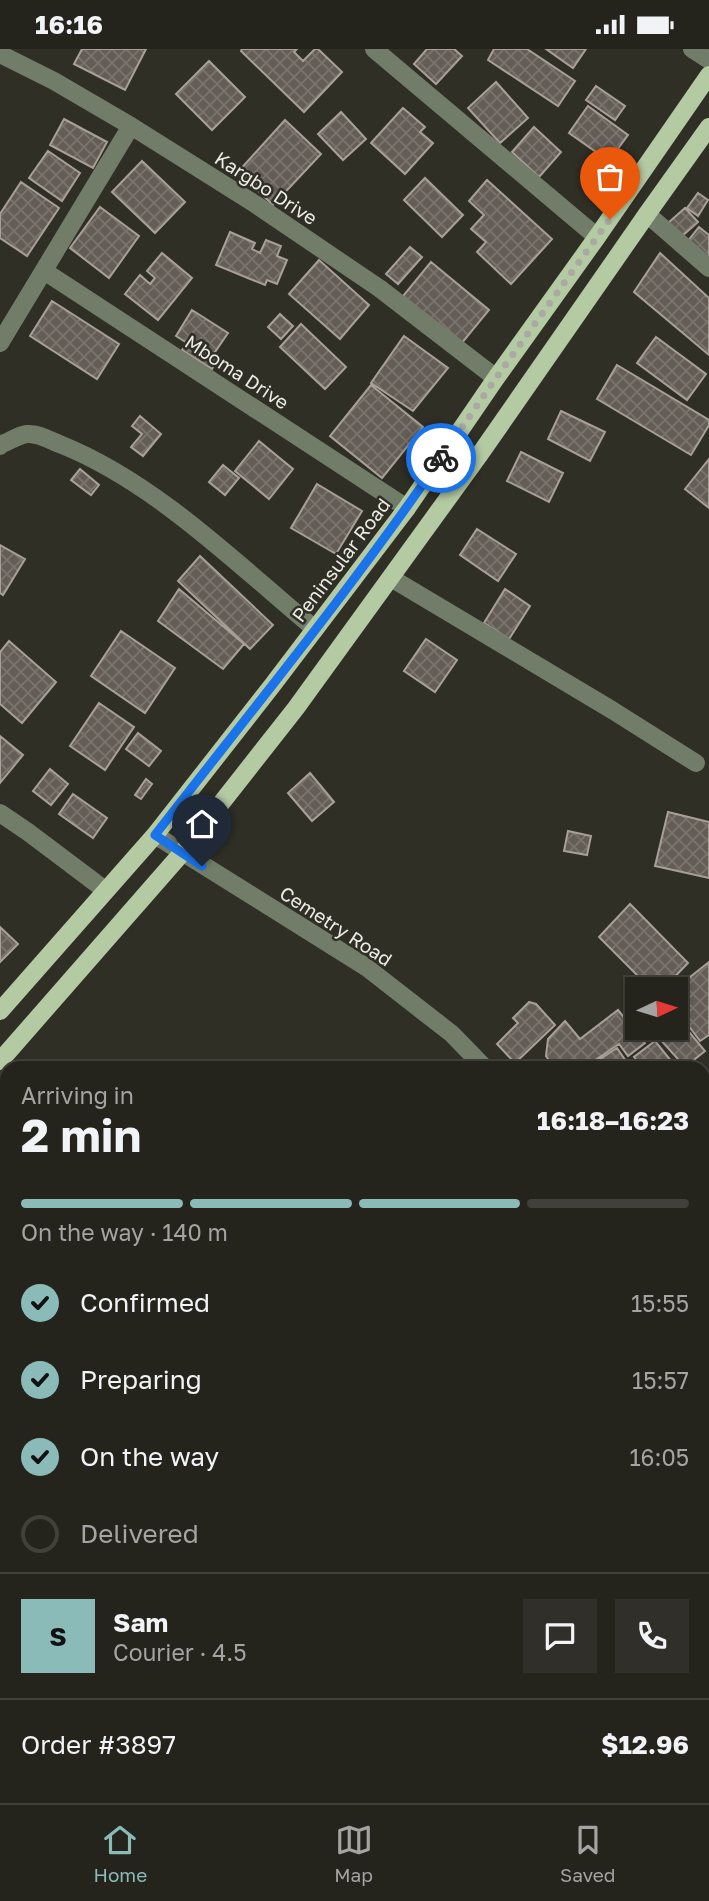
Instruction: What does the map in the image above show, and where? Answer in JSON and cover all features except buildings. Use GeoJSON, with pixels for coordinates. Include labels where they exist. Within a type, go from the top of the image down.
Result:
{"type":"FeatureCollection","features":[{"type":"Feature","properties":{"kind":"main road","name":"Peninsular Road"},"geometry":{"type":"LineString","coordinates":[[0,1011],[155,835],[407,508],[709,75]]}},
{"type":"Feature","properties":{"kind":"main road"},"geometry":{"type":"LineString","coordinates":[[0,1061],[182,853],[296,708],[480,454],[709,127]]}},
{"type":"Feature","properties":{"kind":"street"},"geometry":{"type":"LineString","coordinates":[[374,49],[597,237]]}},
{"type":"Feature","properties":{"kind":"street"},"geometry":{"type":"LineString","coordinates":[[692,49],[709,60]]}},
{"type":"Feature","properties":{"kind":"street","name":"Kargbo Drive"},"geometry":{"type":"LineString","coordinates":[[0,54],[54,81],[131,126],[255,204],[379,288],[496,378]]}},
{"type":"Feature","properties":{"kind":"street"},"geometry":{"type":"LineString","coordinates":[[0,343],[131,126]]}},
{"type":"Feature","properties":{"kind":"street"},"geometry":{"type":"LineString","coordinates":[[647,213],[709,268]]}},
{"type":"Feature","properties":{"kind":"street","name":"Mboma Drive"},"geometry":{"type":"LineString","coordinates":[[44,271],[407,508]]}},
{"type":"Feature","properties":{"kind":"street"},"geometry":{"type":"LineString","coordinates":[[0,446],[25,434],[39,436],[77,451],[168,506],[315,629]]}},
{"type":"Feature","properties":{"kind":"street"},"geometry":{"type":"LineString","coordinates":[[391,578],[696,763]]}},
{"type":"Feature","properties":{"kind":"street"},"geometry":{"type":"LineString","coordinates":[[0,813],[105,890]]}},
{"type":"Feature","properties":{"kind":"street","name":"Cemetry Road"},"geometry":{"type":"LineString","coordinates":[[155,835],[366,967],[452,1034],[478,1061]]}},
{"type":"Feature","properties":{"kind":"way so far"},"geometry":{"type":"LineString","coordinates":[[441,458],[610,219]]}},
{"type":"Feature","properties":{"kind":"route"},"geometry":{"type":"LineString","coordinates":[[202,866],[155,835],[407,508],[441,458]]}}]}
